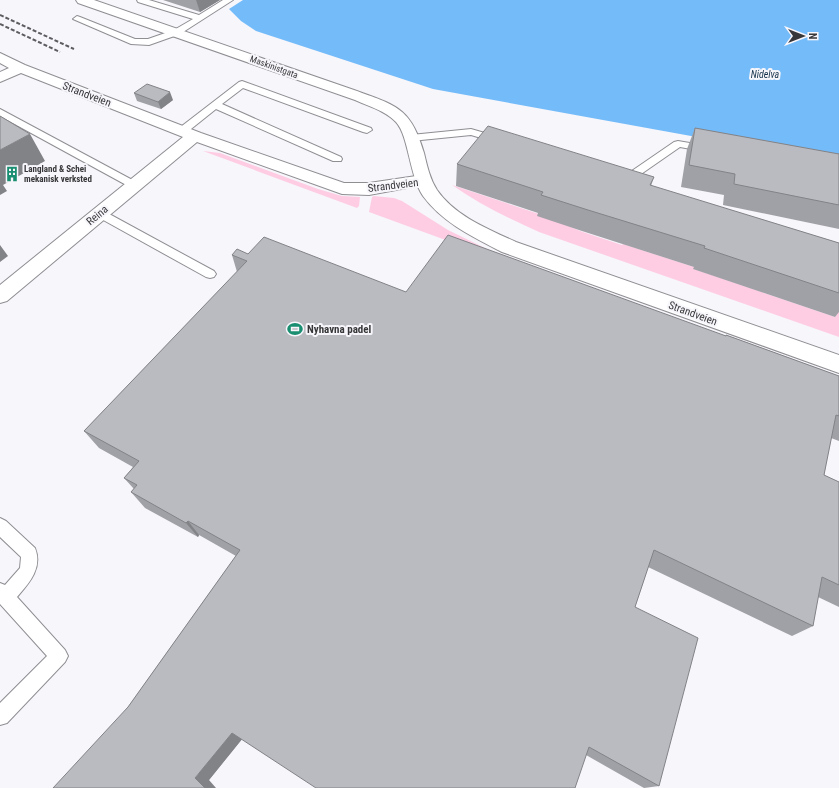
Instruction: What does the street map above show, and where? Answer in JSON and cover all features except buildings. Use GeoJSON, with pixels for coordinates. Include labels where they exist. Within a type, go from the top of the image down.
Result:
{"type":"FeatureCollection","features":[{"type":"Feature","properties":{"kind":"main road","name":"Maskinistgata"},"geometry":{"type":"LineString","coordinates":[[82,0],[177,32],[377,104],[401,118],[411,138],[423,180]]}},
{"type":"Feature","properties":{"kind":"main road","name":"Strandveien"},"geometry":{"type":"LineString","coordinates":[[0,57],[20,68],[188,133],[342,188],[370,189],[423,180],[434,198],[450,213],[469,227],[510,247],[839,364]]}},
{"type":"Feature","properties":{"kind":"main road"},"geometry":{"type":"LineString","coordinates":[[0,79],[20,68]]}},
{"type":"Feature","properties":{"kind":"main road","name":"Reina"},"geometry":{"type":"LineString","coordinates":[[0,296],[134,185],[188,133]]}},
{"type":"Feature","properties":{"kind":"lane"},"geometry":{"type":"LineString","coordinates":[[141,0],[200,18]]}},
{"type":"Feature","properties":{"kind":"lane"},"geometry":{"type":"LineString","coordinates":[[77,19],[134,42],[149,42],[177,32],[229,0]]}},
{"type":"Feature","properties":{"kind":"lane"},"geometry":{"type":"LineString","coordinates":[[188,133],[216,105],[242,84],[367,130]]}},
{"type":"Feature","properties":{"kind":"lane"},"geometry":{"type":"LineString","coordinates":[[216,105],[337,159]]}},
{"type":"Feature","properties":{"kind":"lane"},"geometry":{"type":"LineString","coordinates":[[0,112],[134,185]]}},
{"type":"Feature","properties":{"kind":"lane"},"geometry":{"type":"LineString","coordinates":[[411,138],[471,132],[508,143]]}},
{"type":"Feature","properties":{"kind":"lane"},"geometry":{"type":"LineString","coordinates":[[641,184],[623,178],[678,144],[716,150]]}},
{"type":"Feature","properties":{"kind":"lane"},"geometry":{"type":"LineString","coordinates":[[100,213],[210,274]]}},
{"type":"Feature","properties":{"kind":"lane"},"geometry":{"type":"LineString","coordinates":[[0,526],[29,554],[28,571],[3,594],[59,656],[0,716]]}},
{"type":"Feature","properties":{"kind":"shaded area"},"geometry":{"type":"Polygon","coordinates":[[[203,151],[220,153],[318,189],[342,196],[360,197],[359,206],[357,208],[203,151]]]}},
{"type":"Feature","properties":{"kind":"shaded area"},"geometry":{"type":"Polygon","coordinates":[[[452,185],[539,214],[583,232],[694,267],[694,269],[835,317],[839,306],[839,337],[539,232],[494,210],[452,185]]]}},
{"type":"Feature","properties":{"kind":"shaded area"},"geometry":{"type":"Polygon","coordinates":[[[372,197],[394,198],[402,201],[448,230],[489,250],[839,384],[369,212],[372,197]]]}},
{"type":"Feature","properties":{"kind":"water","name":"Nidelva"},"geometry":{"type":"Polygon","coordinates":[[[243,0],[839,0],[839,163],[433,89],[256,31],[241,21],[229,9],[243,0]]]}},
{"type":"Feature","properties":{"kind":"railway"},"geometry":{"type":"LineString","coordinates":[[0,15],[74,49]]}},
{"type":"Feature","properties":{"kind":"railway"},"geometry":{"type":"LineString","coordinates":[[0,24],[60,52]]}},
{"type":"Feature","properties":{"kind":"place","name":"Langland & Schei mekanisk verksted"},"geometry":{"type":"Point","coordinates":[12,174]}},
{"type":"Feature","properties":{"kind":"place","name":"Nyhavna padel"},"geometry":{"type":"Point","coordinates":[295,329]}}]}
